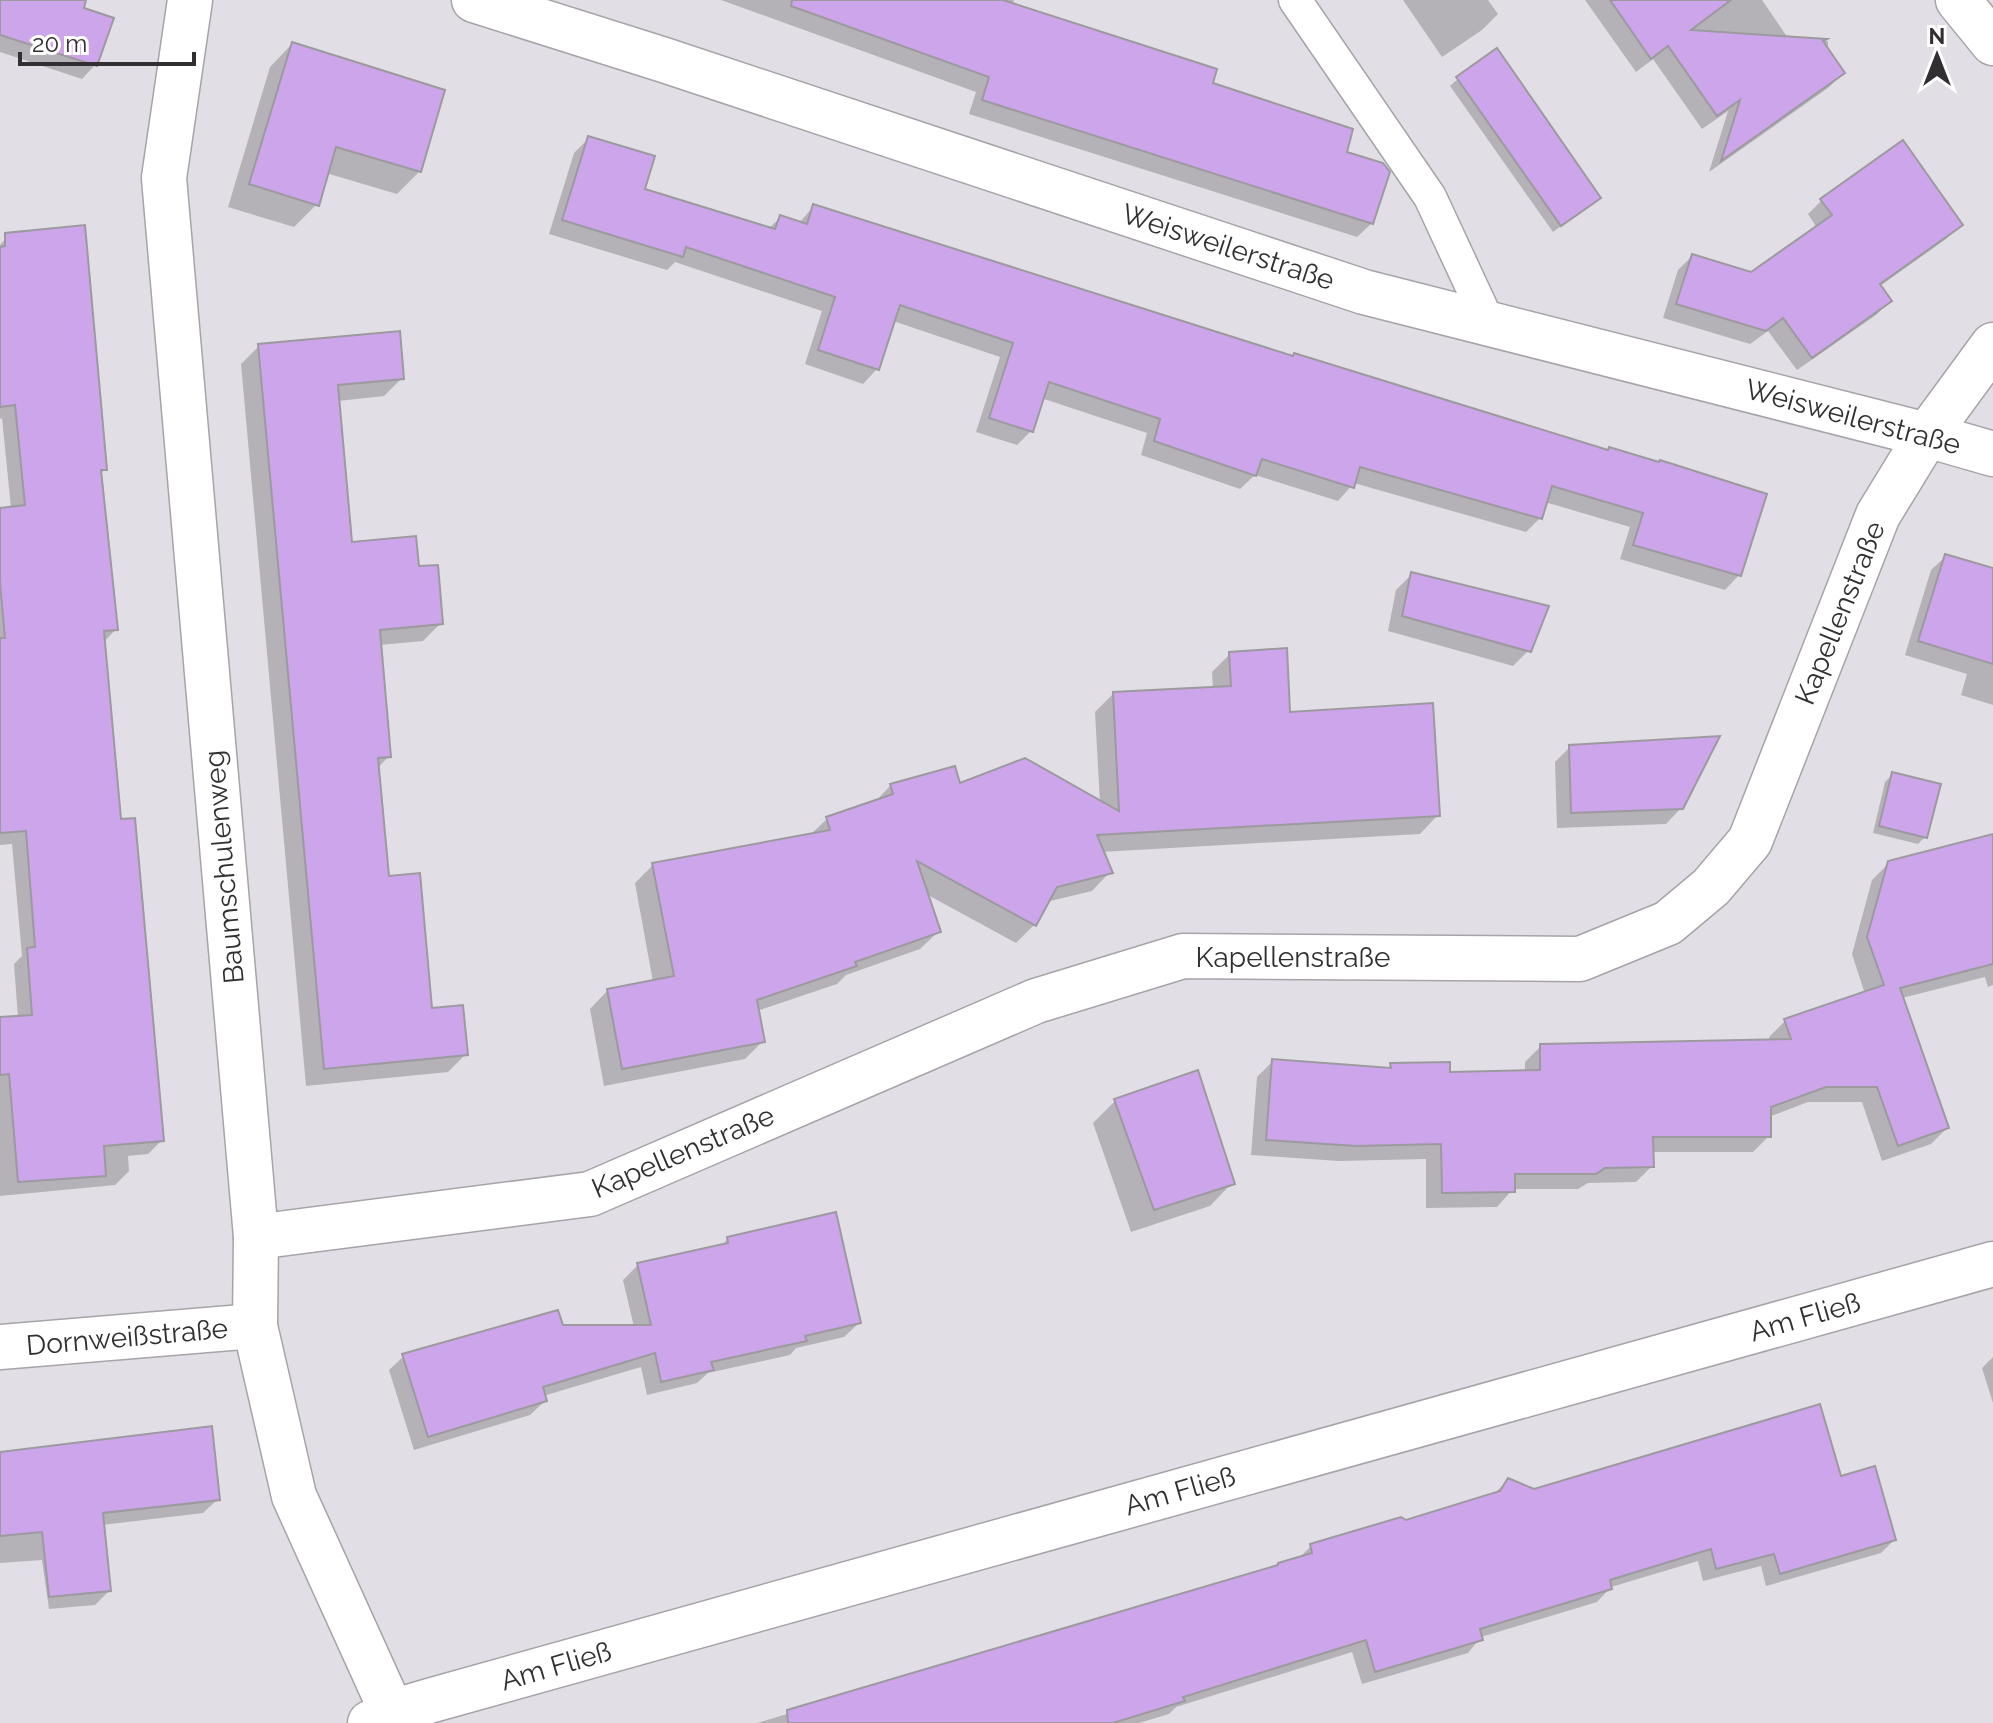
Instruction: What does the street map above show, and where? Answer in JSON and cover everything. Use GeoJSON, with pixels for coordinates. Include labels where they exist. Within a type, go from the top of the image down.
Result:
{"type":"FeatureCollection","features":[{"type":"Feature","properties":{"kind":"street","name":"Baumschulenweg"},"geometry":{"type":"LineString","coordinates":[[190,0],[164,178],[256,1237],[255,1326],[294,1496],[381,1717]]}},
{"type":"Feature","properties":{"kind":"street","name":"Weisweilerstraße"},"geometry":{"type":"LineString","coordinates":[[474,0],[1364,292],[1993,454]]}},
{"type":"Feature","properties":{"kind":"street"},"geometry":{"type":"LineString","coordinates":[[1958,0],[1993,43]]}},
{"type":"Feature","properties":{"kind":"street","name":"Kapellenstraße"},"geometry":{"type":"LineString","coordinates":[[256,1237],[590,1194],[1036,1001],[1183,956],[1580,959],[1668,923],[1711,887],[1750,841],[1878,515],[1927,435],[1993,345]]}},
{"type":"Feature","properties":{"kind":"street","name":"Am Fließ"},"geometry":{"type":"LineString","coordinates":[[381,1717],[1993,1264]]}},
{"type":"Feature","properties":{"kind":"street","name":"Dornweißstraße"},"geometry":{"type":"LineString","coordinates":[[0,1347],[255,1326]]}},
{"type":"Feature","properties":{"kind":"lane"},"geometry":{"type":"LineString","coordinates":[[1295,0],[1430,197],[1489,324]]}},
{"type":"Feature","properties":{"kind":"building"},"geometry":{"type":"Polygon","coordinates":[[[0,0],[86,0],[84,8],[114,18],[97,66],[0,35],[0,0]]]}},
{"type":"Feature","properties":{"kind":"building"},"geometry":{"type":"Polygon","coordinates":[[[792,0],[1003,0],[1217,69],[1213,83],[1353,129],[1347,152],[1383,163],[1390,172],[1373,224],[982,100],[989,77],[791,6],[792,0]]]}},
{"type":"Feature","properties":{"kind":"building"},"geometry":{"type":"Polygon","coordinates":[[[1610,0],[1731,0],[1691,30],[1827,39],[1823,41],[1845,73],[1721,161],[1740,100],[1717,116],[1668,46],[1651,59],[1610,0]]]}},
{"type":"Feature","properties":{"kind":"building"},"geometry":{"type":"Polygon","coordinates":[[[292,42],[445,90],[421,172],[336,147],[319,206],[249,184],[292,42]]]}},
{"type":"Feature","properties":{"kind":"building"},"geometry":{"type":"Polygon","coordinates":[[[1497,48],[1601,198],[1561,226],[1456,77],[1497,48]]]}},
{"type":"Feature","properties":{"kind":"building"},"geometry":{"type":"Polygon","coordinates":[[[588,136],[655,156],[645,189],[775,229],[780,215],[807,224],[813,204],[1293,356],[1294,353],[1608,450],[1609,447],[1660,460],[1767,494],[1741,576],[1633,545],[1643,513],[1552,486],[1542,519],[1360,467],[1354,488],[1262,459],[1256,476],[1154,441],[1160,419],[1049,382],[1033,432],[989,418],[1013,343],[900,305],[879,370],[818,350],[835,297],[686,247],[683,257],[562,220],[588,136]]]}},
{"type":"Feature","properties":{"kind":"building"},"geometry":{"type":"Polygon","coordinates":[[[1903,140],[1963,225],[1880,284],[1892,301],[1812,358],[1783,318],[1766,331],[1676,304],[1692,254],[1751,272],[1832,215],[1820,199],[1903,140]]]}},
{"type":"Feature","properties":{"kind":"building"},"geometry":{"type":"Polygon","coordinates":[[[85,225],[107,470],[101,470],[118,630],[104,631],[121,819],[135,818],[164,1141],[104,1146],[106,1176],[18,1182],[9,1074],[0,1075],[0,1017],[32,1015],[27,948],[35,947],[26,831],[0,833],[0,638],[5,638],[0,583],[0,508],[25,505],[15,405],[0,407],[0,247],[5,246],[5,233],[85,225]]]}},
{"type":"Feature","properties":{"kind":"building"},"geometry":{"type":"Polygon","coordinates":[[[400,331],[404,379],[338,385],[352,542],[416,536],[419,566],[438,565],[443,624],[380,630],[391,757],[378,758],[389,876],[420,873],[432,1008],[463,1005],[468,1055],[324,1069],[258,344],[400,331]]]}},
{"type":"Feature","properties":{"kind":"building"},"geometry":{"type":"Polygon","coordinates":[[[1945,554],[1993,568],[1993,664],[1918,641],[1945,554]]]}},
{"type":"Feature","properties":{"kind":"building"},"geometry":{"type":"Polygon","coordinates":[[[1411,572],[1549,606],[1531,652],[1402,616],[1411,572]]]}},
{"type":"Feature","properties":{"kind":"building"},"geometry":{"type":"Polygon","coordinates":[[[1287,648],[1290,712],[1433,703],[1440,816],[1097,835],[1113,873],[1057,887],[1036,926],[917,861],[941,932],[855,962],[857,966],[757,1000],[765,1042],[622,1069],[607,989],[674,976],[652,863],[830,830],[826,817],[893,794],[890,784],[955,766],[960,783],[1025,758],[1119,811],[1113,692],[1231,686],[1229,652],[1287,648]]]}},
{"type":"Feature","properties":{"kind":"building"},"geometry":{"type":"Polygon","coordinates":[[[1720,736],[1683,809],[1571,813],[1569,745],[1720,736]]]}},
{"type":"Feature","properties":{"kind":"building"},"geometry":{"type":"Polygon","coordinates":[[[1892,772],[1941,784],[1927,838],[1879,826],[1892,772]]]}},
{"type":"Feature","properties":{"kind":"building"},"geometry":{"type":"Polygon","coordinates":[[[1993,834],[1993,964],[1900,988],[1949,1128],[1898,1146],[1877,1087],[1826,1087],[1771,1107],[1771,1137],[1653,1137],[1654,1167],[1605,1168],[1596,1174],[1515,1174],[1515,1192],[1442,1193],[1441,1144],[1356,1146],[1266,1140],[1272,1059],[1391,1068],[1390,1063],[1450,1062],[1450,1072],[1540,1070],[1540,1044],[1791,1039],[1784,1019],[1884,985],[1867,937],[1888,861],[1993,834]]]}},
{"type":"Feature","properties":{"kind":"building"},"geometry":{"type":"Polygon","coordinates":[[[1198,1070],[1235,1184],[1154,1210],[1114,1099],[1198,1070]]]}},
{"type":"Feature","properties":{"kind":"building"},"geometry":{"type":"Polygon","coordinates":[[[836,1212],[861,1323],[805,1336],[807,1341],[711,1362],[714,1370],[661,1382],[655,1353],[543,1387],[547,1401],[428,1437],[402,1354],[558,1310],[563,1325],[651,1325],[637,1263],[728,1243],[727,1237],[836,1212]]]}},
{"type":"Feature","properties":{"kind":"building"},"geometry":{"type":"Polygon","coordinates":[[[1820,1404],[1841,1476],[1875,1466],[1896,1540],[1780,1574],[1774,1554],[1716,1569],[1711,1549],[1610,1580],[1612,1589],[1480,1629],[1483,1640],[1375,1672],[1366,1640],[1183,1697],[1185,1701],[1113,1723],[788,1723],[787,1710],[1278,1565],[1312,1553],[1310,1544],[1401,1517],[1406,1520],[1500,1491],[1508,1478],[1534,1489],[1820,1404]]]}},
{"type":"Feature","properties":{"kind":"building"},"geometry":{"type":"Polygon","coordinates":[[[212,1426],[220,1500],[103,1513],[111,1591],[49,1597],[42,1532],[0,1536],[0,1452],[212,1426]]]}}]}
